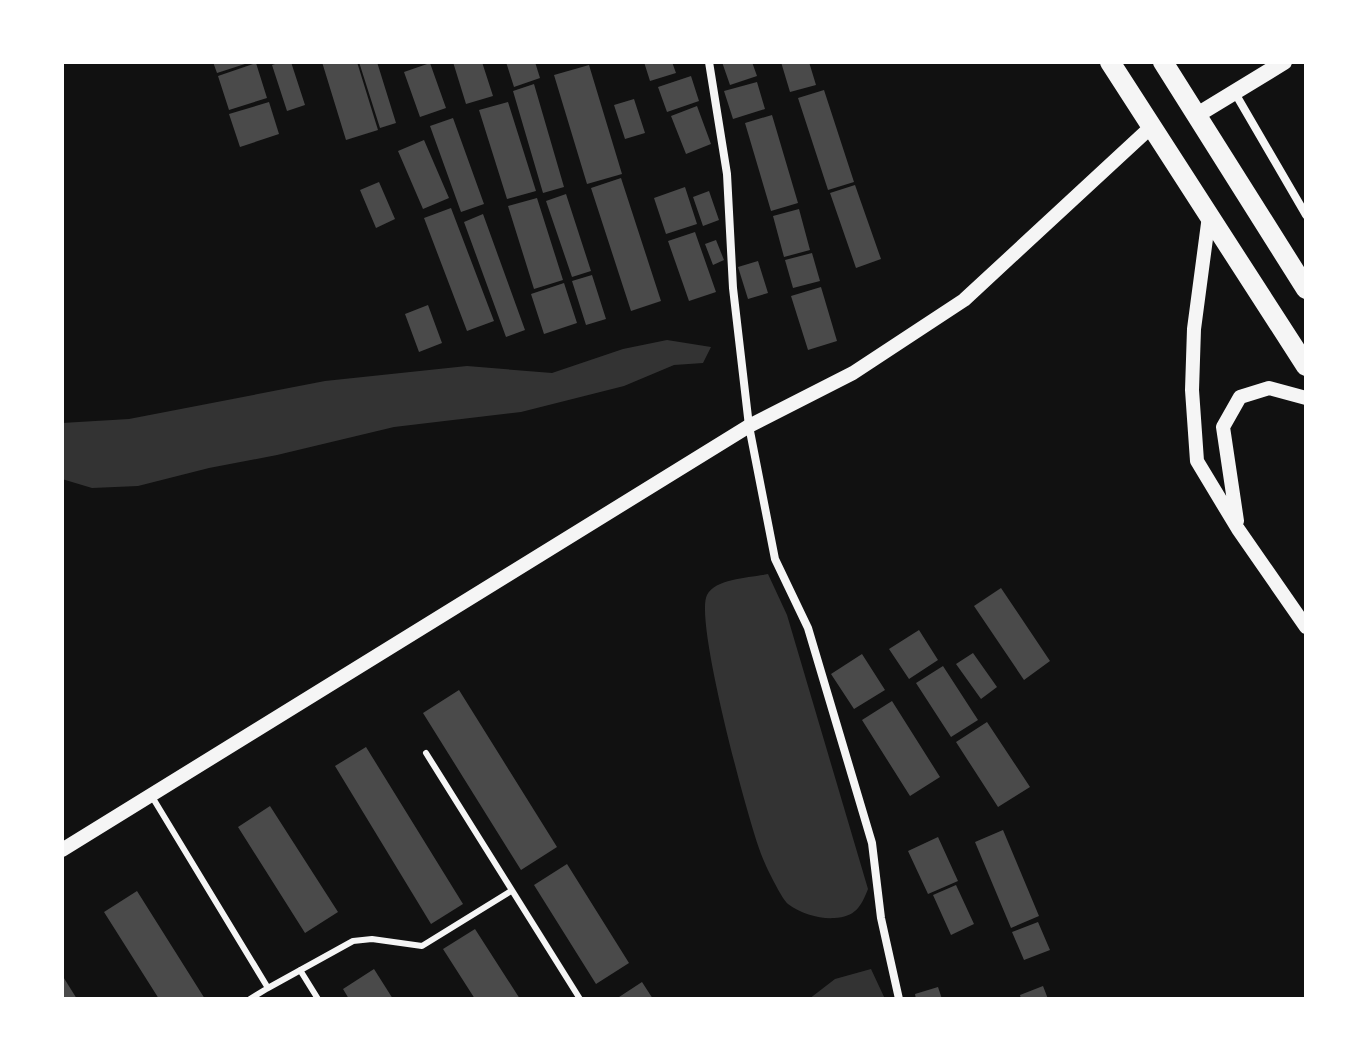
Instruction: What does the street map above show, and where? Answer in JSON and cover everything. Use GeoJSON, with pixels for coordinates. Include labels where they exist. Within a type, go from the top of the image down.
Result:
{"type":"FeatureCollection","features":[{"type":"Feature","properties":{"kind":"main road"},"geometry":{"type":"LineString","coordinates":[[1110,62],[1306,366]]}},
{"type":"Feature","properties":{"kind":"main road"},"geometry":{"type":"LineString","coordinates":[[1163,62],[1306,289]]}},
{"type":"Feature","properties":{"kind":"main road"},"geometry":{"type":"LineString","coordinates":[[1197,115],[1284,62]]}},
{"type":"Feature","properties":{"kind":"street"},"geometry":{"type":"LineString","coordinates":[[709,62],[727,174],[733,288],[749,426],[775,559],[808,628],[872,843],[881,918],[899,999]]}},
{"type":"Feature","properties":{"kind":"street"},"geometry":{"type":"LineString","coordinates":[[1235,92],[1306,215]]}},
{"type":"Feature","properties":{"kind":"street"},"geometry":{"type":"LineString","coordinates":[[62,850],[749,426],[853,373],[964,300],[1151,127]]}},
{"type":"Feature","properties":{"kind":"street"},"geometry":{"type":"LineString","coordinates":[[1209,216],[1194,329],[1192,390],[1197,461],[1238,529],[1306,627]]}},
{"type":"Feature","properties":{"kind":"street"},"geometry":{"type":"LineString","coordinates":[[1238,529],[1223,427],[1240,397],[1269,388],[1306,398]]}},
{"type":"Feature","properties":{"kind":"lane"},"geometry":{"type":"LineString","coordinates":[[426,753],[580,999]]}},
{"type":"Feature","properties":{"kind":"lane"},"geometry":{"type":"LineString","coordinates":[[151,795],[268,988]]}},
{"type":"Feature","properties":{"kind":"lane"},"geometry":{"type":"LineString","coordinates":[[250,999],[353,941],[372,939],[422,946],[511,891]]}},
{"type":"Feature","properties":{"kind":"lane"},"geometry":{"type":"LineString","coordinates":[[300,970],[318,999]]}},
{"type":"Feature","properties":{"kind":"shaded area"},"geometry":{"type":"Polygon","coordinates":[[[667,340],[711,347],[703,363],[674,365],[624,386],[521,412],[394,427],[138,486],[92,488],[62,479],[62,423],[129,419],[325,381],[467,366],[552,373],[623,349],[667,340]]]}},
{"type":"Feature","properties":{"kind":"shaded area"},"geometry":{"type":"Polygon","coordinates":[[[768,574],[787,615],[868,889],[856,910],[847,916],[817,917],[793,908],[785,900],[760,851],[724,719],[708,641],[707,595],[726,582],[768,574]]]}},
{"type":"Feature","properties":{"kind":"shaded area"},"geometry":{"type":"Polygon","coordinates":[[[871,969],[885,999],[809,999],[835,979],[871,969]]]}},
{"type":"Feature","properties":{"kind":"building"},"geometry":{"type":"Polygon","coordinates":[[[213,62],[248,62],[248,63],[217,73],[213,62]]]}},
{"type":"Feature","properties":{"kind":"building"},"geometry":{"type":"Polygon","coordinates":[[[291,62],[305,105],[287,111],[272,65],[291,62]]]}},
{"type":"Feature","properties":{"kind":"building"},"geometry":{"type":"Polygon","coordinates":[[[322,62],[357,62],[378,130],[346,140],[322,62]]]}},
{"type":"Feature","properties":{"kind":"building"},"geometry":{"type":"Polygon","coordinates":[[[359,62],[377,62],[396,123],[380,128],[359,62]]]}},
{"type":"Feature","properties":{"kind":"building"},"geometry":{"type":"Polygon","coordinates":[[[453,62],[482,62],[493,96],[466,104],[453,62]]]}},
{"type":"Feature","properties":{"kind":"building"},"geometry":{"type":"Polygon","coordinates":[[[506,62],[535,62],[540,78],[514,87],[506,62]]]}},
{"type":"Feature","properties":{"kind":"building"},"geometry":{"type":"Polygon","coordinates":[[[644,62],[672,62],[676,73],[650,81],[644,62]]]}},
{"type":"Feature","properties":{"kind":"building"},"geometry":{"type":"Polygon","coordinates":[[[722,62],[752,62],[757,76],[730,85],[722,62]]]}},
{"type":"Feature","properties":{"kind":"building"},"geometry":{"type":"Polygon","coordinates":[[[781,62],[809,62],[816,85],[790,92],[781,62]]]}},
{"type":"Feature","properties":{"kind":"building"},"geometry":{"type":"Polygon","coordinates":[[[256,63],[267,98],[229,110],[218,76],[256,63]]]}},
{"type":"Feature","properties":{"kind":"building"},"geometry":{"type":"Polygon","coordinates":[[[430,63],[446,108],[420,117],[404,72],[430,63]]]}},
{"type":"Feature","properties":{"kind":"building"},"geometry":{"type":"Polygon","coordinates":[[[589,65],[622,174],[587,184],[554,75],[589,65]]]}},
{"type":"Feature","properties":{"kind":"building"},"geometry":{"type":"Polygon","coordinates":[[[691,76],[699,101],[667,112],[658,87],[691,76]]]}},
{"type":"Feature","properties":{"kind":"building"},"geometry":{"type":"Polygon","coordinates":[[[757,82],[765,109],[733,119],[724,91],[757,82]]]}},
{"type":"Feature","properties":{"kind":"building"},"geometry":{"type":"Polygon","coordinates":[[[534,84],[564,187],[543,193],[513,91],[534,84]]]}},
{"type":"Feature","properties":{"kind":"building"},"geometry":{"type":"Polygon","coordinates":[[[824,90],[854,182],[828,190],[798,98],[824,90]]]}},
{"type":"Feature","properties":{"kind":"building"},"geometry":{"type":"Polygon","coordinates":[[[634,99],[645,133],[625,139],[614,105],[634,99]]]}},
{"type":"Feature","properties":{"kind":"building"},"geometry":{"type":"Polygon","coordinates":[[[269,102],[279,134],[240,147],[229,114],[269,102]]]}},
{"type":"Feature","properties":{"kind":"building"},"geometry":{"type":"Polygon","coordinates":[[[508,102],[536,191],[507,199],[479,110],[508,102]]]}},
{"type":"Feature","properties":{"kind":"building"},"geometry":{"type":"Polygon","coordinates":[[[697,106],[711,144],[686,154],[671,116],[697,106]]]}},
{"type":"Feature","properties":{"kind":"building"},"geometry":{"type":"Polygon","coordinates":[[[772,115],[798,203],[771,211],[745,123],[772,115]]]}},
{"type":"Feature","properties":{"kind":"building"},"geometry":{"type":"Polygon","coordinates":[[[453,118],[484,204],[461,212],[430,126],[453,118]]]}},
{"type":"Feature","properties":{"kind":"building"},"geometry":{"type":"Polygon","coordinates":[[[424,140],[449,198],[423,209],[398,151],[424,140]]]}},
{"type":"Feature","properties":{"kind":"building"},"geometry":{"type":"Polygon","coordinates":[[[621,178],[661,301],[631,311],[591,188],[621,178]]]}},
{"type":"Feature","properties":{"kind":"building"},"geometry":{"type":"Polygon","coordinates":[[[379,182],[395,219],[376,228],[360,190],[379,182]]]}},
{"type":"Feature","properties":{"kind":"building"},"geometry":{"type":"Polygon","coordinates":[[[855,185],[881,259],[856,268],[830,193],[855,185]]]}},
{"type":"Feature","properties":{"kind":"building"},"geometry":{"type":"Polygon","coordinates":[[[685,187],[697,224],[666,234],[654,198],[685,187]]]}},
{"type":"Feature","properties":{"kind":"building"},"geometry":{"type":"Polygon","coordinates":[[[709,191],[719,220],[703,226],[693,197],[709,191]]]}},
{"type":"Feature","properties":{"kind":"building"},"geometry":{"type":"Polygon","coordinates":[[[566,194],[591,271],[572,277],[546,201],[566,194]]]}},
{"type":"Feature","properties":{"kind":"building"},"geometry":{"type":"Polygon","coordinates":[[[537,198],[563,280],[534,289],[508,206],[537,198]]]}},
{"type":"Feature","properties":{"kind":"building"},"geometry":{"type":"Polygon","coordinates":[[[451,208],[494,321],[467,331],[424,218],[451,208]]]}},
{"type":"Feature","properties":{"kind":"building"},"geometry":{"type":"Polygon","coordinates":[[[799,209],[810,250],[784,257],[773,216],[799,209]]]}},
{"type":"Feature","properties":{"kind":"building"},"geometry":{"type":"Polygon","coordinates":[[[483,214],[525,330],[506,337],[464,222],[483,214]]]}},
{"type":"Feature","properties":{"kind":"building"},"geometry":{"type":"Polygon","coordinates":[[[695,232],[716,292],[689,301],[668,241],[695,232]]]}},
{"type":"Feature","properties":{"kind":"building"},"geometry":{"type":"Polygon","coordinates":[[[716,240],[724,260],[713,265],[705,244],[716,240]]]}},
{"type":"Feature","properties":{"kind":"building"},"geometry":{"type":"Polygon","coordinates":[[[812,253],[820,281],[793,288],[785,260],[812,253]]]}},
{"type":"Feature","properties":{"kind":"building"},"geometry":{"type":"Polygon","coordinates":[[[758,261],[768,293],[748,299],[738,267],[758,261]]]}},
{"type":"Feature","properties":{"kind":"building"},"geometry":{"type":"Polygon","coordinates":[[[592,275],[606,319],[586,325],[572,281],[592,275]]]}},
{"type":"Feature","properties":{"kind":"building"},"geometry":{"type":"Polygon","coordinates":[[[564,283],[577,323],[544,334],[531,294],[564,283]]]}},
{"type":"Feature","properties":{"kind":"building"},"geometry":{"type":"Polygon","coordinates":[[[821,287],[837,341],[808,350],[791,296],[821,287]]]}},
{"type":"Feature","properties":{"kind":"building"},"geometry":{"type":"Polygon","coordinates":[[[428,305],[442,343],[419,352],[405,314],[428,305]]]}},
{"type":"Feature","properties":{"kind":"building"},"geometry":{"type":"Polygon","coordinates":[[[1001,588],[1050,661],[1024,680],[974,606],[1001,588]]]}},
{"type":"Feature","properties":{"kind":"building"},"geometry":{"type":"Polygon","coordinates":[[[919,630],[938,660],[909,679],[889,649],[919,630]]]}},
{"type":"Feature","properties":{"kind":"building"},"geometry":{"type":"Polygon","coordinates":[[[973,653],[997,687],[981,699],[956,664],[973,653]]]}},
{"type":"Feature","properties":{"kind":"building"},"geometry":{"type":"Polygon","coordinates":[[[862,654],[885,690],[854,709],[831,674],[862,654]]]}},
{"type":"Feature","properties":{"kind":"building"},"geometry":{"type":"Polygon","coordinates":[[[943,666],[978,720],[951,737],[916,683],[943,666]]]}},
{"type":"Feature","properties":{"kind":"building"},"geometry":{"type":"Polygon","coordinates":[[[459,690],[557,847],[521,870],[423,713],[459,690]]]}},
{"type":"Feature","properties":{"kind":"building"},"geometry":{"type":"Polygon","coordinates":[[[892,701],[940,777],[910,796],[862,720],[892,701]]]}},
{"type":"Feature","properties":{"kind":"building"},"geometry":{"type":"Polygon","coordinates":[[[987,722],[1030,787],[998,807],[956,742],[987,722]]]}},
{"type":"Feature","properties":{"kind":"building"},"geometry":{"type":"Polygon","coordinates":[[[366,747],[463,904],[431,924],[335,766],[366,747]]]}},
{"type":"Feature","properties":{"kind":"building"},"geometry":{"type":"Polygon","coordinates":[[[270,806],[338,912],[305,933],[238,827],[270,806]]]}},
{"type":"Feature","properties":{"kind":"building"},"geometry":{"type":"Polygon","coordinates":[[[1003,830],[1039,916],[1011,928],[975,842],[1003,830]]]}},
{"type":"Feature","properties":{"kind":"building"},"geometry":{"type":"Polygon","coordinates":[[[938,837],[958,881],[928,894],[908,851],[938,837]]]}},
{"type":"Feature","properties":{"kind":"building"},"geometry":{"type":"Polygon","coordinates":[[[567,864],[629,963],[596,984],[534,885],[567,864]]]}},
{"type":"Feature","properties":{"kind":"building"},"geometry":{"type":"Polygon","coordinates":[[[956,885],[974,924],[951,935],[933,895],[956,885]]]}},
{"type":"Feature","properties":{"kind":"building"},"geometry":{"type":"Polygon","coordinates":[[[137,891],[205,999],[159,999],[104,912],[137,891]]]}},
{"type":"Feature","properties":{"kind":"building"},"geometry":{"type":"Polygon","coordinates":[[[1038,922],[1050,950],[1024,960],[1012,932],[1038,922]]]}},
{"type":"Feature","properties":{"kind":"building"},"geometry":{"type":"Polygon","coordinates":[[[475,929],[520,999],[475,999],[443,949],[475,929]]]}},
{"type":"Feature","properties":{"kind":"building"},"geometry":{"type":"Polygon","coordinates":[[[374,969],[393,999],[349,999],[343,989],[374,969]]]}},
{"type":"Feature","properties":{"kind":"building"},"geometry":{"type":"Polygon","coordinates":[[[62,975],[77,999],[62,999],[62,975]]]}},
{"type":"Feature","properties":{"kind":"building"},"geometry":{"type":"Polygon","coordinates":[[[642,982],[653,999],[616,999],[642,982]]]}},
{"type":"Feature","properties":{"kind":"building"},"geometry":{"type":"Polygon","coordinates":[[[1043,986],[1048,999],[1021,999],[1020,995],[1043,986]]]}},
{"type":"Feature","properties":{"kind":"building"},"geometry":{"type":"Polygon","coordinates":[[[938,987],[942,999],[916,999],[915,994],[938,987]]]}}]}
